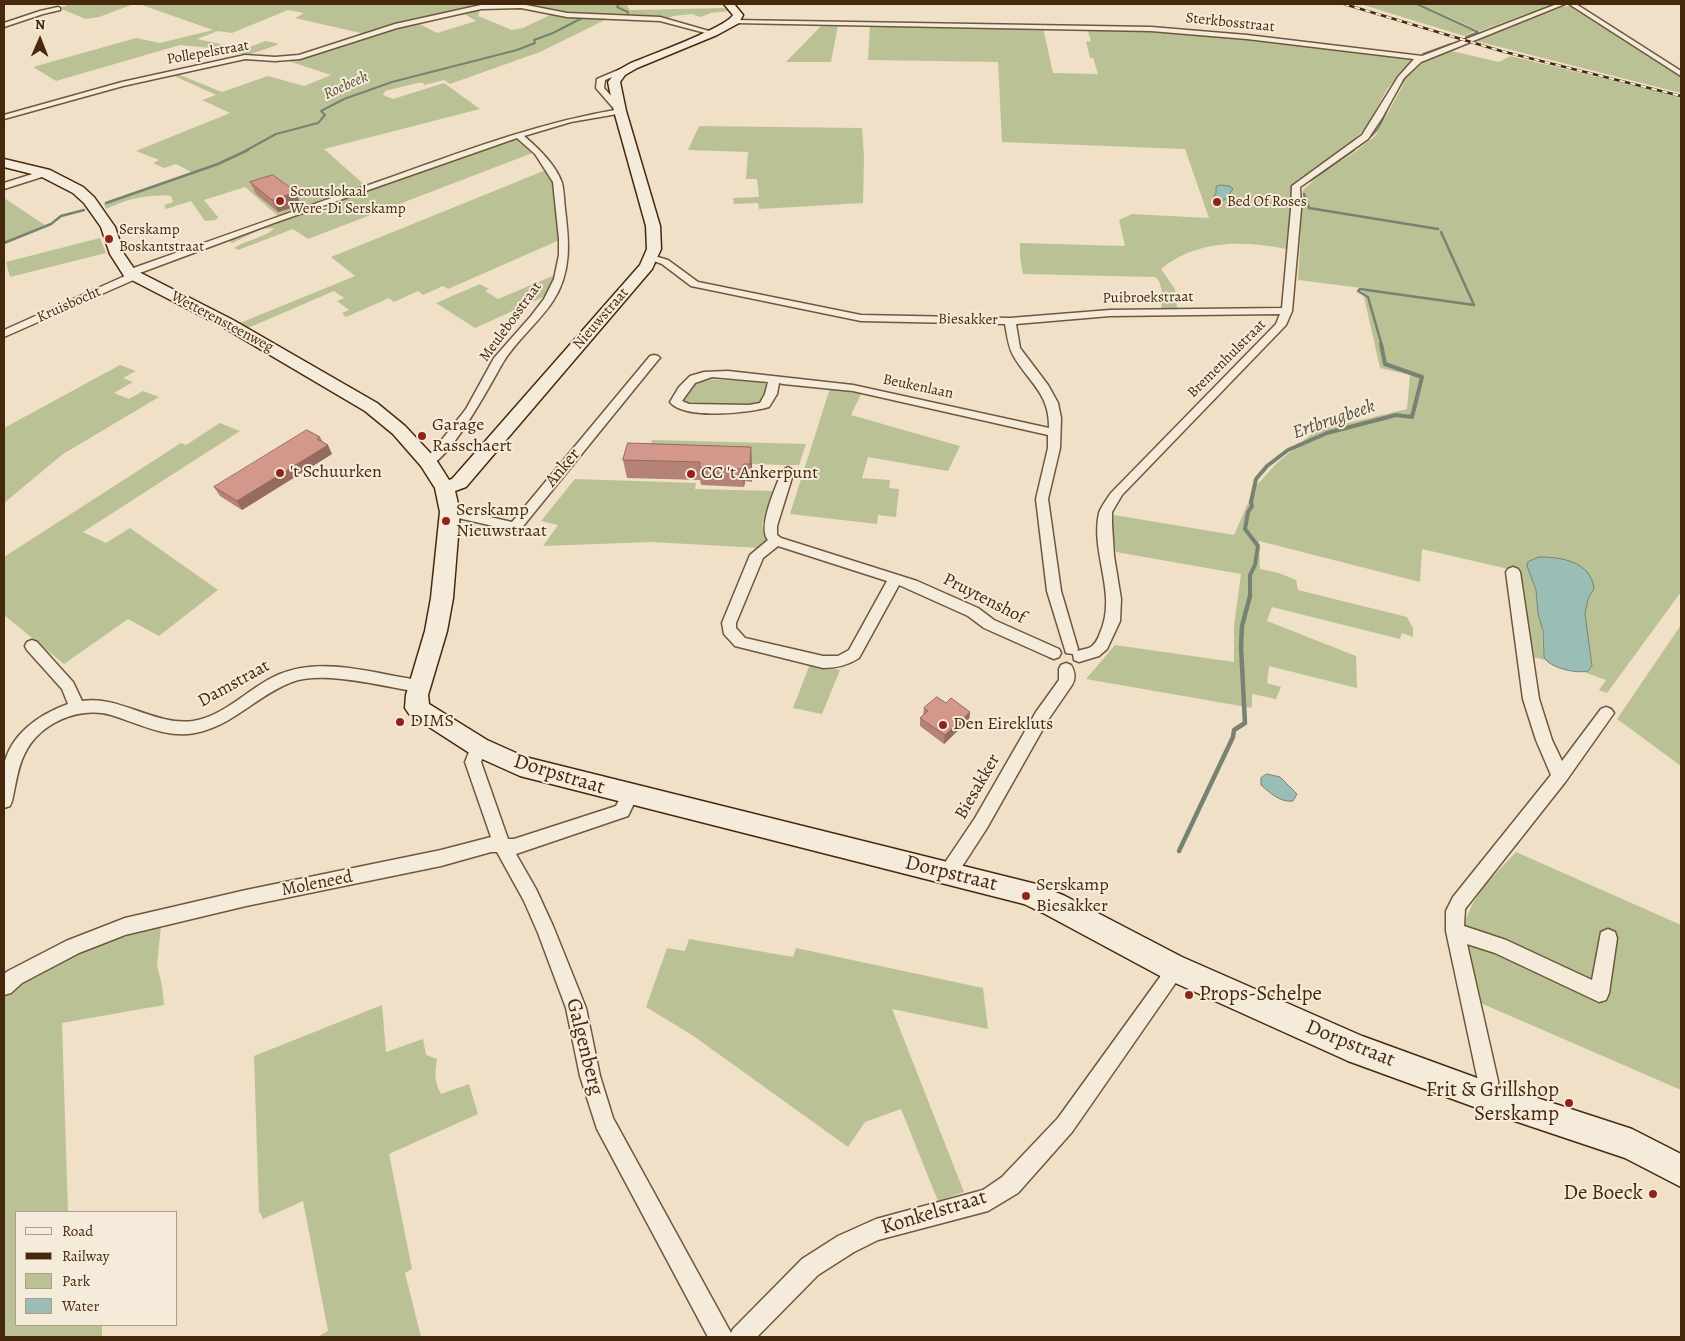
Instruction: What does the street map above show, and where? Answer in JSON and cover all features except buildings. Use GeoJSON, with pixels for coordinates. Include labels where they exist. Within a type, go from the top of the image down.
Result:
{"type":"FeatureCollection","features":[{"type":"Feature","properties":{"kind":"street"},"geometry":{"type":"LineString","coordinates":[[729,4],[738,15],[735,21]]}},
{"type":"Feature","properties":{"kind":"street"},"geometry":{"type":"LineString","coordinates":[[1421,58],[1562,4]]}},
{"type":"Feature","properties":{"kind":"street"},"geometry":{"type":"LineString","coordinates":[[1572,4],[1681,74]]}},
{"type":"Feature","properties":{"kind":"street","name":"Pollepelstraat"},"geometry":{"type":"LineString","coordinates":[[4,117],[122,84],[227,60],[246,57],[275,59],[300,57],[395,26],[481,7],[521,6],[567,16],[660,19],[712,33]]}},
{"type":"Feature","properties":{"kind":"street"},"geometry":{"type":"LineString","coordinates":[[4,25],[42,12],[58,9]]}},
{"type":"Feature","properties":{"kind":"street","name":"Nieuwstraat"},"geometry":{"type":"LineString","coordinates":[[445,488],[459,483],[635,280],[651,258],[655,239],[653,226],[620,111],[614,82],[626,70],[712,33],[735,21]]}},
{"type":"Feature","properties":{"kind":"street","name":"Sterkbosstraat"},"geometry":{"type":"LineString","coordinates":[[735,21],[1127,27],[1247,38],[1421,58]]}},
{"type":"Feature","properties":{"kind":"street","name":"Bremenhulstraat"},"geometry":{"type":"LineString","coordinates":[[1075,653],[1094,652],[1102,645],[1113,622],[1114,599],[1107,556],[1105,524],[1106,512],[1117,493],[1282,325],[1287,311],[1296,209],[1296,186],[1365,137],[1372,129],[1387,98],[1403,73],[1421,58]]}},
{"type":"Feature","properties":{"kind":"street","name":"Kruisbocht"},"geometry":{"type":"LineString","coordinates":[[4,334],[131,275],[271,221],[518,135],[570,120],[620,111]]}},
{"type":"Feature","properties":{"kind":"street","name":"Meulebosstraat"},"geometry":{"type":"LineString","coordinates":[[428,462],[471,410],[500,358],[535,318],[549,299],[559,279],[564,256],[564,239],[556,182],[538,152],[518,135]]}},
{"type":"Feature","properties":{"kind":"street"},"geometry":{"type":"LineString","coordinates":[[4,163],[44,173],[78,190],[89,200],[108,227],[117,254],[131,275]]}},
{"type":"Feature","properties":{"kind":"street"},"geometry":{"type":"LineString","coordinates":[[4,186],[44,173]]}},
{"type":"Feature","properties":{"kind":"street","name":"Biesakker"},"geometry":{"type":"LineString","coordinates":[[651,258],[665,262],[696,284],[854,317],[876,319],[1010,320],[1015,348],[1019,356],[1042,385],[1052,403],[1055,418],[1051,464],[1042,499],[1054,591],[1075,653],[1080,661],[1072,669],[1066,669],[1067,681],[1042,716],[981,824],[948,873]]}},
{"type":"Feature","properties":{"kind":"street","name":"Wetterensteenweg"},"geometry":{"type":"LineString","coordinates":[[131,275],[227,323],[371,407],[399,430],[428,462],[445,488]]}},
{"type":"Feature","properties":{"kind":"street","name":"Puibroekstraat"},"geometry":{"type":"LineString","coordinates":[[1010,320],[1110,313],[1287,311]]}},
{"type":"Feature","properties":{"kind":"street","name":"Anker"},"geometry":{"type":"LineString","coordinates":[[450,512],[515,527],[654,358]]}},
{"type":"Feature","properties":{"kind":"street","name":"Beukenlaan"},"geometry":{"type":"LineString","coordinates":[[774,379],[771,394],[765,405],[748,409],[689,408],[681,406],[676,402],[676,399],[692,379],[699,376],[716,375],[774,379],[852,388],[1054,433]]}},
{"type":"Feature","properties":{"kind":"street"},"geometry":{"type":"LineString","coordinates":[[788,471],[770,526],[771,536],[776,541],[758,555],[754,562],[729,623],[729,630],[734,637],[740,642],[835,663],[845,660],[854,654],[896,578]]}},
{"type":"Feature","properties":{"kind":"street"},"geometry":{"type":"LineString","coordinates":[[445,488],[450,512],[443,588],[436,631],[416,695],[418,708],[479,747]]}},
{"type":"Feature","properties":{"kind":"street","name":"Pruytenshof"},"geometry":{"type":"LineString","coordinates":[[776,541],[896,578],[973,612],[989,624],[1054,653]]}},
{"type":"Feature","properties":{"kind":"street"},"geometry":{"type":"LineString","coordinates":[[1513,572],[1530,699],[1544,740],[1560,776]]}},
{"type":"Feature","properties":{"kind":"street"},"geometry":{"type":"LineString","coordinates":[[32,646],[68,686],[77,707]]}},
{"type":"Feature","properties":{"kind":"street"},"geometry":{"type":"LineString","coordinates":[[1066,669],[1055,663],[1052,656],[1061,648],[1075,653]]}},
{"type":"Feature","properties":{"kind":"street","name":"Damstraat"},"geometry":{"type":"LineString","coordinates":[[4,801],[14,760],[23,743],[44,723],[58,714],[77,707],[88,705],[109,708],[156,724],[184,728],[205,724],[285,678],[303,673],[332,673],[419,686]]}},
{"type":"Feature","properties":{"kind":"street"},"geometry":{"type":"LineString","coordinates":[[1488,1097],[1488,1081],[1455,931],[1455,911],[1459,902],[1560,776],[1606,713]]}},
{"type":"Feature","properties":{"kind":"street","name":"Dorpstraat"},"geometry":{"type":"LineString","coordinates":[[479,747],[520,766],[630,796],[998,885],[1041,899],[1172,967],[1359,1050],[1488,1097],[1632,1145],[1681,1171]]}},
{"type":"Feature","properties":{"kind":"street","name":"Galgenberg"},"geometry":{"type":"LineString","coordinates":[[479,747],[473,762],[502,845],[530,895],[547,932],[576,1008],[590,1076],[604,1122],[722,1337]]}},
{"type":"Feature","properties":{"kind":"street","name":"Moleneed"},"geometry":{"type":"LineString","coordinates":[[4,986],[15,977],[65,951],[126,927],[246,898],[441,858],[491,844],[514,847],[622,811],[630,796]]}},
{"type":"Feature","properties":{"kind":"street"},"geometry":{"type":"LineString","coordinates":[[1455,931],[1498,946],[1599,993],[1608,938]]}},
{"type":"Feature","properties":{"kind":"street","name":"Konkelstraat"},"geometry":{"type":"LineString","coordinates":[[741,1337],[810,1267],[846,1244],[876,1230],[988,1200],[1010,1185],[1065,1125],[1163,989],[1168,981],[1172,967]]}},
{"type":"Feature","properties":{"kind":"green space"},"geometry":{"type":"Polygon","coordinates":[[[65,4],[134,4],[99,17],[86,19],[59,8],[66,6],[65,4]]]}},
{"type":"Feature","properties":{"kind":"green space"},"geometry":{"type":"Polygon","coordinates":[[[139,4],[477,4],[365,34],[295,18],[304,13],[288,10],[232,33],[218,31],[197,39],[245,49],[265,41],[277,43],[277,45],[248,55],[212,48],[180,45],[56,81],[33,67],[136,38],[160,43],[213,30],[139,4]]]}},
{"type":"Feature","properties":{"kind":"green space"},"geometry":{"type":"Polygon","coordinates":[[[626,4],[630,10],[728,8],[729,11],[711,13],[701,17],[691,14],[673,16],[667,19],[580,16],[523,5],[626,4]]]}},
{"type":"Feature","properties":{"kind":"green space"},"geometry":{"type":"Polygon","coordinates":[[[1360,4],[1415,4],[1475,31],[1464,36],[1360,4]]]}},
{"type":"Feature","properties":{"kind":"green space"},"geometry":{"type":"Polygon","coordinates":[[[1420,4],[1554,4],[1480,31],[1420,4]]]}},
{"type":"Feature","properties":{"kind":"green space"},"geometry":{"type":"Polygon","coordinates":[[[1571,6],[1681,76],[1681,93],[1476,41],[1562,7],[1571,6]]]}},
{"type":"Feature","properties":{"kind":"green space"},"geometry":{"type":"Polygon","coordinates":[[[480,10],[478,16],[512,30],[523,28],[552,14],[581,19],[607,19],[540,52],[450,84],[444,80],[424,85],[423,83],[418,83],[385,91],[383,95],[393,99],[444,83],[480,109],[324,149],[367,187],[279,217],[245,187],[204,200],[218,217],[216,220],[205,221],[191,201],[166,209],[164,205],[173,202],[171,196],[137,198],[106,209],[104,204],[193,173],[176,164],[164,168],[153,163],[159,160],[136,151],[230,113],[202,100],[216,95],[170,74],[175,73],[222,92],[268,76],[304,86],[331,75],[288,61],[369,34],[416,22],[437,33],[476,21],[461,12],[480,10]]]}},
{"type":"Feature","properties":{"kind":"green space"},"geometry":{"type":"Polygon","coordinates":[[[823,24],[838,25],[831,62],[786,62],[823,24]]]}},
{"type":"Feature","properties":{"kind":"green space"},"geometry":{"type":"Polygon","coordinates":[[[870,25],[1043,28],[1053,73],[1098,74],[1093,58],[1090,58],[1086,42],[1091,41],[1087,28],[1166,32],[1244,39],[1401,56],[1412,60],[1387,89],[1366,128],[1348,145],[1293,186],[1286,249],[1253,244],[1237,244],[1220,245],[1189,252],[1161,269],[1175,289],[1177,309],[1161,310],[1162,291],[1159,281],[1155,277],[1023,274],[1020,243],[1125,246],[1119,220],[1132,214],[1209,218],[1185,149],[1002,142],[998,62],[868,60],[870,25]]]}},
{"type":"Feature","properties":{"kind":"green space"},"geometry":{"type":"Polygon","coordinates":[[[1452,51],[1499,62],[1510,56],[1681,97],[1681,592],[1607,693],[1599,690],[1606,680],[1584,672],[1588,671],[1592,666],[1585,614],[1588,599],[1592,593],[1589,576],[1579,565],[1527,566],[1536,590],[1545,660],[1533,657],[1521,572],[1422,549],[1420,582],[1259,541],[1260,569],[1279,573],[1296,580],[1298,590],[1407,617],[1413,628],[1413,637],[1402,633],[1400,639],[1272,607],[1267,621],[1356,656],[1357,688],[1269,666],[1267,683],[1281,687],[1276,699],[1252,694],[1252,708],[1086,679],[1115,645],[1234,662],[1234,626],[1241,574],[1116,552],[1112,534],[1114,515],[1234,535],[1255,487],[1277,463],[1315,431],[1407,409],[1410,375],[1380,368],[1362,288],[1298,280],[1303,190],[1321,174],[1355,152],[1376,135],[1411,70],[1420,63],[1452,51]]]}},
{"type":"Feature","properties":{"kind":"green space"},"geometry":{"type":"Polygon","coordinates":[[[699,126],[862,128],[864,157],[863,203],[759,209],[758,203],[734,204],[733,198],[759,197],[757,179],[746,179],[748,152],[688,150],[699,126]]]}},
{"type":"Feature","properties":{"kind":"green space"},"geometry":{"type":"Polygon","coordinates":[[[515,137],[535,152],[308,239],[293,229],[238,250],[234,248],[267,234],[274,228],[262,229],[232,243],[227,239],[515,137]]]}},
{"type":"Feature","properties":{"kind":"green space"},"geometry":{"type":"Polygon","coordinates":[[[546,170],[554,184],[562,239],[448,289],[443,286],[423,295],[418,291],[394,302],[389,298],[346,317],[342,313],[349,310],[337,301],[344,298],[334,291],[248,328],[240,323],[355,276],[331,257],[546,170]]]}},
{"type":"Feature","properties":{"kind":"green space"},"geometry":{"type":"Polygon","coordinates":[[[4,198],[45,225],[4,242],[4,198]]]}},
{"type":"Feature","properties":{"kind":"green space"},"geometry":{"type":"Polygon","coordinates":[[[100,238],[106,253],[10,277],[6,262],[100,238]]]}},
{"type":"Feature","properties":{"kind":"green space"},"geometry":{"type":"Polygon","coordinates":[[[557,274],[550,294],[475,328],[436,303],[480,284],[489,289],[485,291],[498,299],[557,274]]]}},
{"type":"Feature","properties":{"kind":"green space"},"geometry":{"type":"Polygon","coordinates":[[[120,365],[136,371],[123,378],[133,382],[114,393],[129,399],[143,391],[159,397],[63,454],[4,503],[4,428],[120,365]]]}},
{"type":"Feature","properties":{"kind":"green space"},"geometry":{"type":"Polygon","coordinates":[[[704,379],[760,382],[766,384],[768,388],[762,402],[755,406],[692,406],[684,400],[685,397],[694,384],[704,379]]]}},
{"type":"Feature","properties":{"kind":"green space"},"geometry":{"type":"Polygon","coordinates":[[[830,388],[861,394],[851,415],[960,446],[948,471],[868,457],[862,478],[890,480],[889,488],[899,489],[896,517],[878,515],[877,524],[790,514],[830,388]]]}},
{"type":"Feature","properties":{"kind":"green space"},"geometry":{"type":"Polygon","coordinates":[[[220,423],[240,431],[83,532],[106,543],[130,528],[218,590],[159,636],[128,619],[64,664],[4,615],[4,557],[181,443],[186,445],[220,423]]]}},
{"type":"Feature","properties":{"kind":"green space"},"geometry":{"type":"Polygon","coordinates":[[[652,440],[806,444],[799,465],[783,465],[648,460],[652,440]]]}},
{"type":"Feature","properties":{"kind":"green space"},"geometry":{"type":"Polygon","coordinates":[[[575,479],[696,483],[695,489],[774,491],[762,525],[768,541],[760,548],[652,542],[543,546],[558,525],[541,521],[575,479]]]}},
{"type":"Feature","properties":{"kind":"green space"},"geometry":{"type":"Polygon","coordinates":[[[1681,625],[1681,766],[1617,719],[1681,625]]]}},
{"type":"Feature","properties":{"kind":"green space"},"geometry":{"type":"Polygon","coordinates":[[[810,664],[840,670],[822,714],[793,708],[810,664]]]}},
{"type":"Feature","properties":{"kind":"green space"},"geometry":{"type":"Polygon","coordinates":[[[1516,852],[1681,925],[1681,1090],[1476,1001],[1464,929],[1467,917],[1477,896],[1516,852]]]}},
{"type":"Feature","properties":{"kind":"green space"},"geometry":{"type":"Polygon","coordinates":[[[161,926],[157,965],[164,1005],[62,1023],[68,1211],[15,1211],[15,1326],[102,1326],[102,1337],[4,1337],[4,997],[21,983],[58,962],[120,938],[161,926]]]}},
{"type":"Feature","properties":{"kind":"green space"},"geometry":{"type":"Polygon","coordinates":[[[689,939],[793,957],[796,948],[983,988],[988,1029],[892,1009],[964,1192],[938,1201],[901,1109],[865,1122],[848,1147],[692,1035],[646,1007],[667,948],[685,951],[689,939]]]}},
{"type":"Feature","properties":{"kind":"green space"},"geometry":{"type":"Polygon","coordinates":[[[382,1005],[386,1052],[423,1039],[426,1055],[437,1059],[436,1077],[441,1094],[469,1084],[478,1114],[389,1154],[412,1269],[405,1273],[421,1337],[317,1337],[328,1331],[303,1201],[263,1219],[259,1211],[254,1056],[382,1005]]]}},
{"type":"Feature","properties":{"kind":"water"},"geometry":{"type":"Polygon","coordinates":[[[1220,185],[1229,186],[1233,189],[1224,200],[1216,203],[1213,198],[1216,193],[1216,187],[1220,185]]]}},
{"type":"Feature","properties":{"kind":"water"},"geometry":{"type":"Polygon","coordinates":[[[1539,557],[1573,562],[1581,566],[1591,579],[1594,588],[1588,599],[1585,614],[1592,666],[1588,671],[1577,672],[1557,667],[1544,657],[1543,631],[1538,614],[1536,590],[1527,566],[1528,562],[1539,557]]]}},
{"type":"Feature","properties":{"kind":"water"},"geometry":{"type":"Polygon","coordinates":[[[1267,774],[1280,777],[1297,794],[1293,801],[1280,799],[1261,785],[1261,778],[1267,774]]]}},
{"type":"Feature","properties":{"kind":"waterway","name":"Roebeek"},"geometry":{"type":"LineString","coordinates":[[619,4],[617,7],[628,12],[627,16],[623,16]]}},
{"type":"Feature","properties":{"kind":"waterway","name":"Ertbrugbeek"},"geometry":{"type":"LineString","coordinates":[[1417,4],[1478,32],[1466,37]]}},
{"type":"Feature","properties":{"kind":"waterway","name":"Roebeek"},"geometry":{"type":"LineString","coordinates":[[245,151],[276,134],[318,123],[325,115],[321,111],[344,99],[392,82],[517,50],[535,43],[534,40],[553,33],[582,18]]}},
{"type":"Feature","properties":{"kind":"waterway"},"geometry":{"type":"LineString","coordinates":[[1423,54],[1451,44]]}},
{"type":"Feature","properties":{"kind":"waterway","name":"Ertbrugbeek"},"geometry":{"type":"LineString","coordinates":[[1396,92],[1410,71]]}},
{"type":"Feature","properties":{"kind":"waterway","name":"Ertbrugbeek"},"geometry":{"type":"LineString","coordinates":[[1352,151],[1368,140],[1377,130],[1391,100]]}},
{"type":"Feature","properties":{"kind":"waterway","name":"Roebeek"},"geometry":{"type":"LineString","coordinates":[[106,203],[218,164],[248,150]]}},
{"type":"Feature","properties":{"kind":"waterway","name":"Ertbrugbeek"},"geometry":{"type":"LineString","coordinates":[[1311,180],[1354,150]]}},
{"type":"Feature","properties":{"kind":"waterway"},"geometry":{"type":"LineString","coordinates":[[1304,194],[1309,208],[1438,229]]}},
{"type":"Feature","properties":{"kind":"waterway","name":"Roebeek"},"geometry":{"type":"LineString","coordinates":[[4,243],[51,224],[61,216],[84,210]]}},
{"type":"Feature","properties":{"kind":"waterway","name":"Ertbrugbeek"},"geometry":{"type":"LineString","coordinates":[[1382,346],[1368,297],[1358,291],[1360,289],[1474,305],[1441,232]]}},
{"type":"Feature","properties":{"kind":"waterway","name":"Ertbrugbeek"},"geometry":{"type":"LineString","coordinates":[[1250,596],[1250,575],[1255,565],[1258,546],[1245,529],[1248,512],[1252,506],[1251,502],[1256,479],[1267,466],[1288,450],[1327,433],[1396,415],[1412,417],[1422,377],[1385,364],[1381,344]]}},
{"type":"Feature","properties":{"kind":"waterway","name":"Ertbrugbeek"},"geometry":{"type":"LineString","coordinates":[[1179,851],[1233,737],[1234,730],[1245,723],[1241,647],[1242,626],[1250,596]]}},
{"type":"Feature","properties":{"kind":"railway"},"geometry":{"type":"LineString","coordinates":[[1344,4],[1501,51],[1681,96]]}},
{"type":"Feature","properties":{"kind":"place","name":"Scoutslokaal Were-Di Serskamp"},"geometry":{"type":"Point","coordinates":[280,201]}},
{"type":"Feature","properties":{"kind":"place","name":"Bed Of Roses"},"geometry":{"type":"Point","coordinates":[1217,202]}},
{"type":"Feature","properties":{"kind":"place","name":"Serskamp Boskantstraat"},"geometry":{"type":"Point","coordinates":[109,239]}},
{"type":"Feature","properties":{"kind":"place","name":"Garage Rasschaert"},"geometry":{"type":"Point","coordinates":[422,436]}},
{"type":"Feature","properties":{"kind":"place","name":"'t Schuurken"},"geometry":{"type":"Point","coordinates":[280,473]}},
{"type":"Feature","properties":{"kind":"place","name":"CC 't Ankerpunt"},"geometry":{"type":"Point","coordinates":[691,474]}},
{"type":"Feature","properties":{"kind":"place","name":"Serskamp Nieuwstraat"},"geometry":{"type":"Point","coordinates":[446,521]}},
{"type":"Feature","properties":{"kind":"place","name":"DIMS"},"geometry":{"type":"Point","coordinates":[400,722]}},
{"type":"Feature","properties":{"kind":"place","name":"Den Eirekluts"},"geometry":{"type":"Point","coordinates":[943,725]}},
{"type":"Feature","properties":{"kind":"place","name":"Serskamp Biesakker"},"geometry":{"type":"Point","coordinates":[1026,896]}},
{"type":"Feature","properties":{"kind":"place","name":"Props-Schelpe"},"geometry":{"type":"Point","coordinates":[1189,995]}},
{"type":"Feature","properties":{"kind":"place","name":"Frit & Grillshop Serskamp"},"geometry":{"type":"Point","coordinates":[1569,1103]}},
{"type":"Feature","properties":{"kind":"place","name":"De Boeck"},"geometry":{"type":"Point","coordinates":[1653,1194]}}]}
